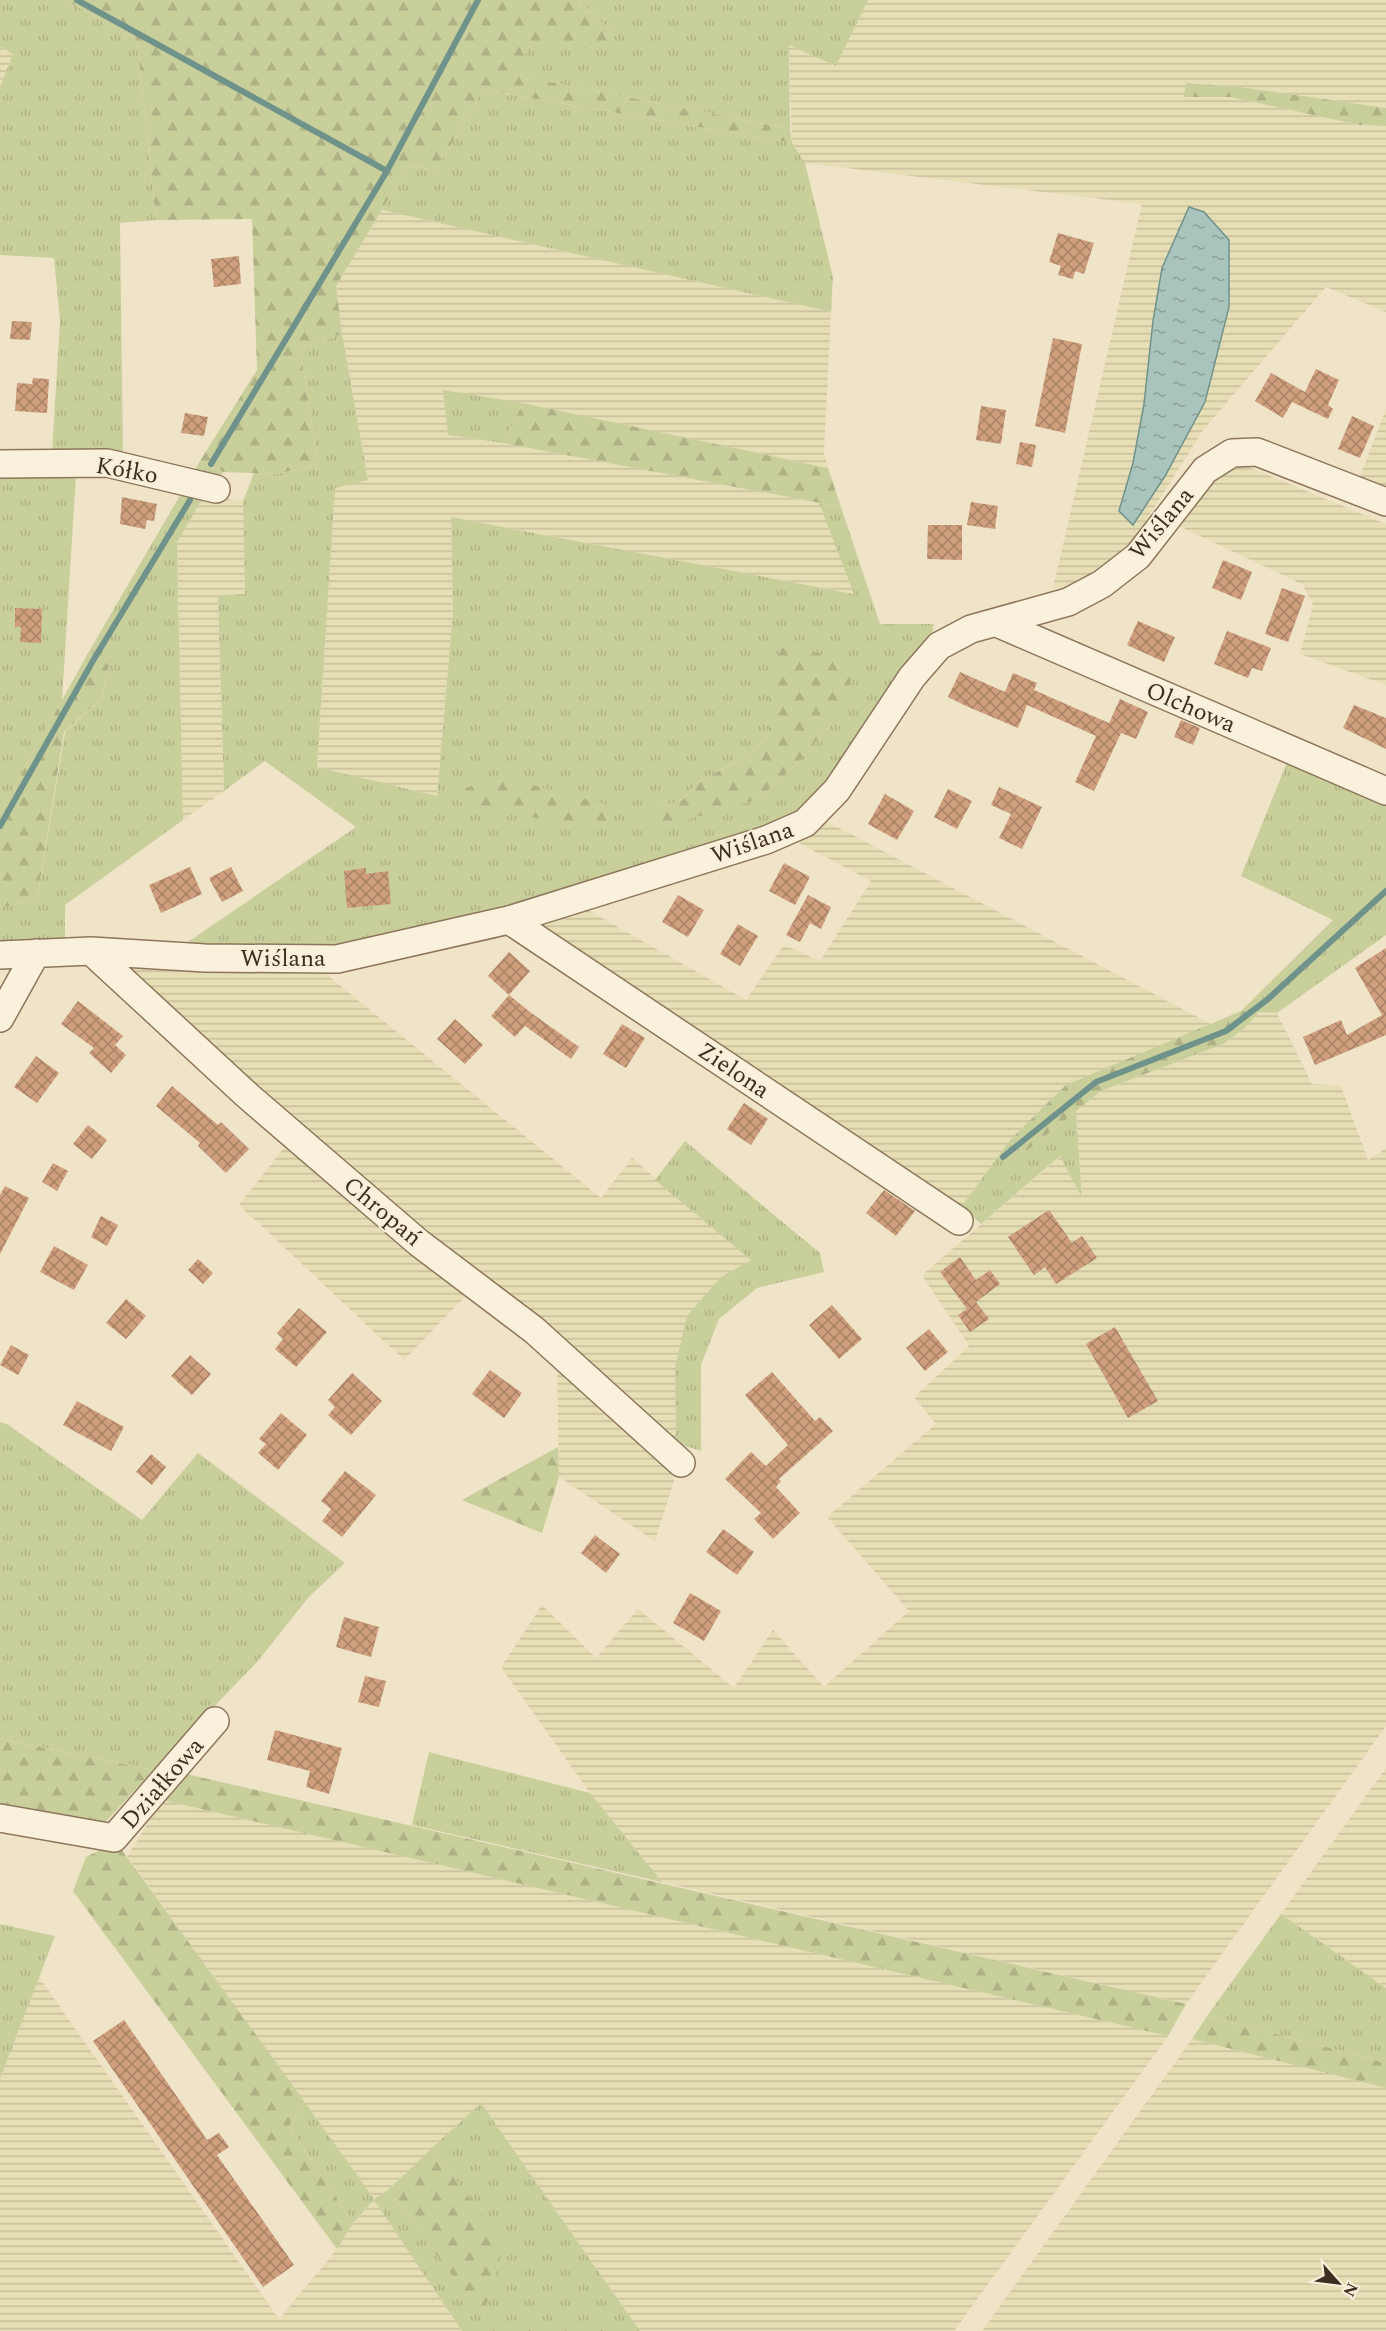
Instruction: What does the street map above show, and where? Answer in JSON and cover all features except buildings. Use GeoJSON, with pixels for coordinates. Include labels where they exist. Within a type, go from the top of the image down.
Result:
{"type":"FeatureCollection","features":[{"type":"Feature","properties":{"kind":"street","name":"Wiślana"},"geometry":{"type":"LineString","coordinates":[[0,955],[92,951],[205,958],[337,959],[509,920],[766,840],[805,823],[837,790],[912,677],[939,646],[970,628],[997,623],[1068,602],[1102,584],[1138,556],[1205,470],[1232,453],[1257,452],[1386,502]]}},
{"type":"Feature","properties":{"kind":"street","name":"Kółko"},"geometry":{"type":"LineString","coordinates":[[0,464],[106,463],[216,489]]}},
{"type":"Feature","properties":{"kind":"street","name":"Olchowa"},"geometry":{"type":"LineString","coordinates":[[997,623],[1386,791]]}},
{"type":"Feature","properties":{"kind":"street","name":"Zielona"},"geometry":{"type":"LineString","coordinates":[[509,920],[959,1221]]}},
{"type":"Feature","properties":{"kind":"street","name":"Chropań"},"geometry":{"type":"LineString","coordinates":[[92,951],[248,1096],[419,1242],[534,1330],[681,1463]]}},
{"type":"Feature","properties":{"kind":"street"},"geometry":{"type":"LineString","coordinates":[[0,1018],[36,953]]}},
{"type":"Feature","properties":{"kind":"street","name":"Działkowa"},"geometry":{"type":"LineString","coordinates":[[0,1818],[114,1838],[215,1721]]}},
{"type":"Feature","properties":{"kind":"shaded area"},"geometry":{"type":"Polygon","coordinates":[[[868,0],[1386,0],[1386,108],[1240,87],[1186,83],[1185,97],[1231,97],[1359,125],[1386,126],[1386,312],[1326,287],[1203,430],[1127,551],[1084,585],[1053,588],[1142,204],[805,163],[792,143],[789,45],[836,66],[868,0]]]}},
{"type":"Feature","properties":{"kind":"shaded area"},"geometry":{"type":"Polygon","coordinates":[[[0,47],[13,54],[0,87],[0,47]]]}},
{"type":"Feature","properties":{"kind":"shaded area"},"geometry":{"type":"Polygon","coordinates":[[[382,210],[831,312],[824,453],[828,468],[523,403],[443,391],[449,435],[503,443],[819,503],[855,594],[451,517],[453,612],[437,796],[317,767],[335,487],[368,480],[342,334],[336,286],[382,210]]]}},
{"type":"Feature","properties":{"kind":"shaded area"},"geometry":{"type":"Polygon","coordinates":[[[1386,409],[1386,492],[1358,482],[1386,409]]]}},
{"type":"Feature","properties":{"kind":"shaded area"},"geometry":{"type":"Polygon","coordinates":[[[1239,463],[1386,524],[1386,685],[1300,654],[1313,605],[1303,585],[1177,525],[1215,476],[1239,463]]]}},
{"type":"Feature","properties":{"kind":"shaded area"},"geometry":{"type":"Polygon","coordinates":[[[204,496],[243,501],[245,594],[218,596],[224,791],[183,820],[177,542],[204,496]]]}},
{"type":"Feature","properties":{"kind":"shaded area"},"geometry":{"type":"Polygon","coordinates":[[[820,818],[1211,1024],[1066,1086],[1009,1141],[962,1206],[527,923],[588,910],[746,1000],[784,945],[820,961],[871,881],[799,843],[820,818]]]}},
{"type":"Feature","properties":{"kind":"shaded area"},"geometry":{"type":"Polygon","coordinates":[[[119,962],[321,970],[601,1198],[632,1158],[752,1260],[721,1277],[675,1368],[676,1443],[481,1280],[404,1360],[239,1205],[287,1144],[119,962]]]}},
{"type":"Feature","properties":{"kind":"shaded area"},"geometry":{"type":"Polygon","coordinates":[[[1259,1012],[1277,1013],[1312,1084],[1341,1086],[1368,1160],[1386,1148],[1386,1726],[1186,2004],[662,1882],[590,1793],[501,1667],[542,1605],[596,1658],[638,1609],[734,1688],[773,1630],[824,1687],[909,1611],[827,1517],[936,1424],[914,1397],[969,1346],[922,1275],[1061,1156],[1082,1196],[1076,1111],[1101,1091],[1223,1044],[1246,1027],[1259,1012]]]}},
{"type":"Feature","properties":{"kind":"shaded area"},"geometry":{"type":"Polygon","coordinates":[[[557,1363],[669,1469],[674,1481],[655,1541],[559,1477],[557,1363]]]}},
{"type":"Feature","properties":{"kind":"shaded area"},"geometry":{"type":"Polygon","coordinates":[[[1386,1768],[1386,1988],[1281,1914],[1386,1768]]]}},
{"type":"Feature","properties":{"kind":"shaded area"},"geometry":{"type":"Polygon","coordinates":[[[163,1800],[1168,2036],[954,2331],[640,2331],[481,2103],[388,2190],[374,2199],[462,2331],[0,2331],[0,2079],[39,1977],[279,2319],[337,2249],[353,2223],[374,2200],[127,1856],[163,1800]]]}},
{"type":"Feature","properties":{"kind":"shaded area"},"geometry":{"type":"Polygon","coordinates":[[[1192,2039],[1386,2088],[1386,2331],[982,2331],[1192,2039]]]}},
{"type":"Feature","properties":{"kind":"green space"},"geometry":{"type":"Polygon","coordinates":[[[0,0],[65,0],[137,40],[156,220],[120,223],[123,457],[52,452],[60,321],[54,258],[0,255],[0,87],[13,54],[0,47],[0,0]]]}},
{"type":"Feature","properties":{"kind":"green space"},"geometry":{"type":"Polygon","coordinates":[[[65,0],[577,0],[612,32],[608,51],[533,41],[514,75],[790,129],[792,143],[483,90],[436,170],[409,165],[336,286],[342,334],[300,348],[318,464],[277,474],[223,472],[200,461],[257,370],[252,219],[156,220],[137,40],[65,0]]]}},
{"type":"Feature","properties":{"kind":"green space"},"geometry":{"type":"Polygon","coordinates":[[[577,0],[868,0],[836,66],[789,45],[790,129],[513,75],[533,41],[612,32],[577,0]]]}},
{"type":"Feature","properties":{"kind":"green space"},"geometry":{"type":"Polygon","coordinates":[[[1186,83],[1240,87],[1386,108],[1386,126],[1359,125],[1231,97],[1184,97],[1186,83]]]}},
{"type":"Feature","properties":{"kind":"green space"},"geometry":{"type":"Polygon","coordinates":[[[483,90],[792,143],[805,163],[833,277],[831,312],[382,210],[409,165],[436,170],[483,90]]]}},
{"type":"Feature","properties":{"kind":"green space"},"geometry":{"type":"Polygon","coordinates":[[[342,334],[368,480],[335,488],[317,767],[437,796],[453,612],[451,517],[854,594],[819,503],[841,507],[880,624],[934,624],[930,642],[800,818],[499,913],[335,945],[182,946],[356,827],[265,761],[224,791],[218,595],[245,594],[243,501],[254,473],[277,474],[318,464],[300,348],[342,334]],[[769,674],[769,735],[748,756],[696,783],[683,800],[645,813],[758,799],[800,761],[832,722],[769,674]]]}},
{"type":"Feature","properties":{"kind":"green space"},"geometry":{"type":"Polygon","coordinates":[[[443,390],[523,403],[503,443],[448,435],[443,390]]]}},
{"type":"Feature","properties":{"kind":"green space"},"geometry":{"type":"Polygon","coordinates":[[[523,403],[828,468],[841,507],[503,443],[523,403]]]}},
{"type":"Feature","properties":{"kind":"green space"},"geometry":{"type":"Polygon","coordinates":[[[200,461],[223,472],[204,496],[177,542],[183,820],[65,905],[65,942],[0,946],[0,908],[37,899],[65,732],[102,698],[109,664],[87,655],[200,461]]]}},
{"type":"Feature","properties":{"kind":"green space"},"geometry":{"type":"Polygon","coordinates":[[[0,474],[76,475],[62,700],[0,812],[0,474]]]}},
{"type":"Feature","properties":{"kind":"green space"},"geometry":{"type":"Polygon","coordinates":[[[784,645],[859,663],[832,722],[800,761],[758,799],[679,822],[644,822],[644,813],[683,800],[696,783],[748,756],[769,735],[769,674],[784,645]]]}},
{"type":"Feature","properties":{"kind":"green space"},"geometry":{"type":"Polygon","coordinates":[[[87,655],[109,664],[102,698],[64,732],[37,899],[0,908],[0,812],[87,655]]]}},
{"type":"Feature","properties":{"kind":"green space"},"geometry":{"type":"Polygon","coordinates":[[[1290,755],[1386,795],[1386,935],[1277,1013],[1241,1011],[1333,920],[1241,876],[1290,755]]]}},
{"type":"Feature","properties":{"kind":"green space"},"geometry":{"type":"Polygon","coordinates":[[[502,777],[612,806],[609,822],[570,825],[459,802],[459,790],[502,777]]]}},
{"type":"Feature","properties":{"kind":"green space"},"geometry":{"type":"Polygon","coordinates":[[[1241,1011],[1259,1012],[1246,1027],[1223,1044],[1101,1091],[1024,1153],[1009,1141],[1066,1085],[1241,1011]]]}},
{"type":"Feature","properties":{"kind":"green space"},"geometry":{"type":"Polygon","coordinates":[[[1076,1111],[1082,1198],[1060,1156],[981,1224],[962,1206],[1009,1141],[1024,1153],[1076,1111]]]}},
{"type":"Feature","properties":{"kind":"green space"},"geometry":{"type":"Polygon","coordinates":[[[685,1141],[820,1253],[824,1272],[757,1288],[719,1319],[701,1365],[701,1451],[676,1443],[675,1368],[687,1316],[721,1277],[751,1260],[655,1180],[685,1141]]]}},
{"type":"Feature","properties":{"kind":"green space"},"geometry":{"type":"Polygon","coordinates":[[[0,1422],[7,1424],[142,1520],[198,1453],[345,1563],[308,1598],[257,1662],[153,1770],[0,1739],[0,1422]]]}},
{"type":"Feature","properties":{"kind":"green space"},"geometry":{"type":"Polygon","coordinates":[[[558,1447],[559,1477],[542,1533],[462,1500],[558,1447]]]}},
{"type":"Feature","properties":{"kind":"green space"},"geometry":{"type":"Polygon","coordinates":[[[0,1739],[153,1770],[104,1824],[0,1811],[0,1739]]]}},
{"type":"Feature","properties":{"kind":"green space"},"geometry":{"type":"Polygon","coordinates":[[[429,1752],[590,1793],[662,1882],[412,1825],[429,1752]]]}},
{"type":"Feature","properties":{"kind":"green space"},"geometry":{"type":"Polygon","coordinates":[[[182,1773],[1186,2004],[1168,2036],[163,1800],[182,1773]]]}},
{"type":"Feature","properties":{"kind":"green space"},"geometry":{"type":"Polygon","coordinates":[[[116,1842],[304,2101],[289,2126],[353,2223],[337,2249],[73,1891],[86,1857],[116,1842]]]}},
{"type":"Feature","properties":{"kind":"green space"},"geometry":{"type":"Polygon","coordinates":[[[1281,1914],[1386,1988],[1386,2063],[1207,2016],[1281,1914]]]}},
{"type":"Feature","properties":{"kind":"green space"},"geometry":{"type":"Polygon","coordinates":[[[0,1924],[55,1936],[0,2079],[0,1924]]]}},
{"type":"Feature","properties":{"kind":"green space"},"geometry":{"type":"Polygon","coordinates":[[[1207,2016],[1386,2063],[1386,2088],[1192,2039],[1207,2016]]]}},
{"type":"Feature","properties":{"kind":"green space"},"geometry":{"type":"Polygon","coordinates":[[[304,2101],[374,2199],[388,2190],[483,2316],[503,2244],[432,2148],[481,2103],[640,2331],[462,2331],[374,2200],[353,2223],[289,2126],[304,2101]]]}},
{"type":"Feature","properties":{"kind":"green space"},"geometry":{"type":"Polygon","coordinates":[[[432,2148],[504,2244],[483,2317],[388,2190],[432,2148]]]}},
{"type":"Feature","properties":{"kind":"water"},"geometry":{"type":"Polygon","coordinates":[[[1189,207],[1204,212],[1229,240],[1229,307],[1205,402],[1165,476],[1133,525],[1119,511],[1133,463],[1144,404],[1153,321],[1162,268],[1189,207]]]}},
{"type":"Feature","properties":{"kind":"waterway"},"geometry":{"type":"LineString","coordinates":[[77,0],[387,171]]}},
{"type":"Feature","properties":{"kind":"waterway"},"geometry":{"type":"LineString","coordinates":[[211,464],[387,171],[478,0]]}},
{"type":"Feature","properties":{"kind":"waterway"},"geometry":{"type":"LineString","coordinates":[[0,826],[94,659],[190,500]]}},
{"type":"Feature","properties":{"kind":"waterway"},"geometry":{"type":"LineString","coordinates":[[1003,1157],[1096,1082],[1226,1031],[1268,999],[1386,891]]}}]}
